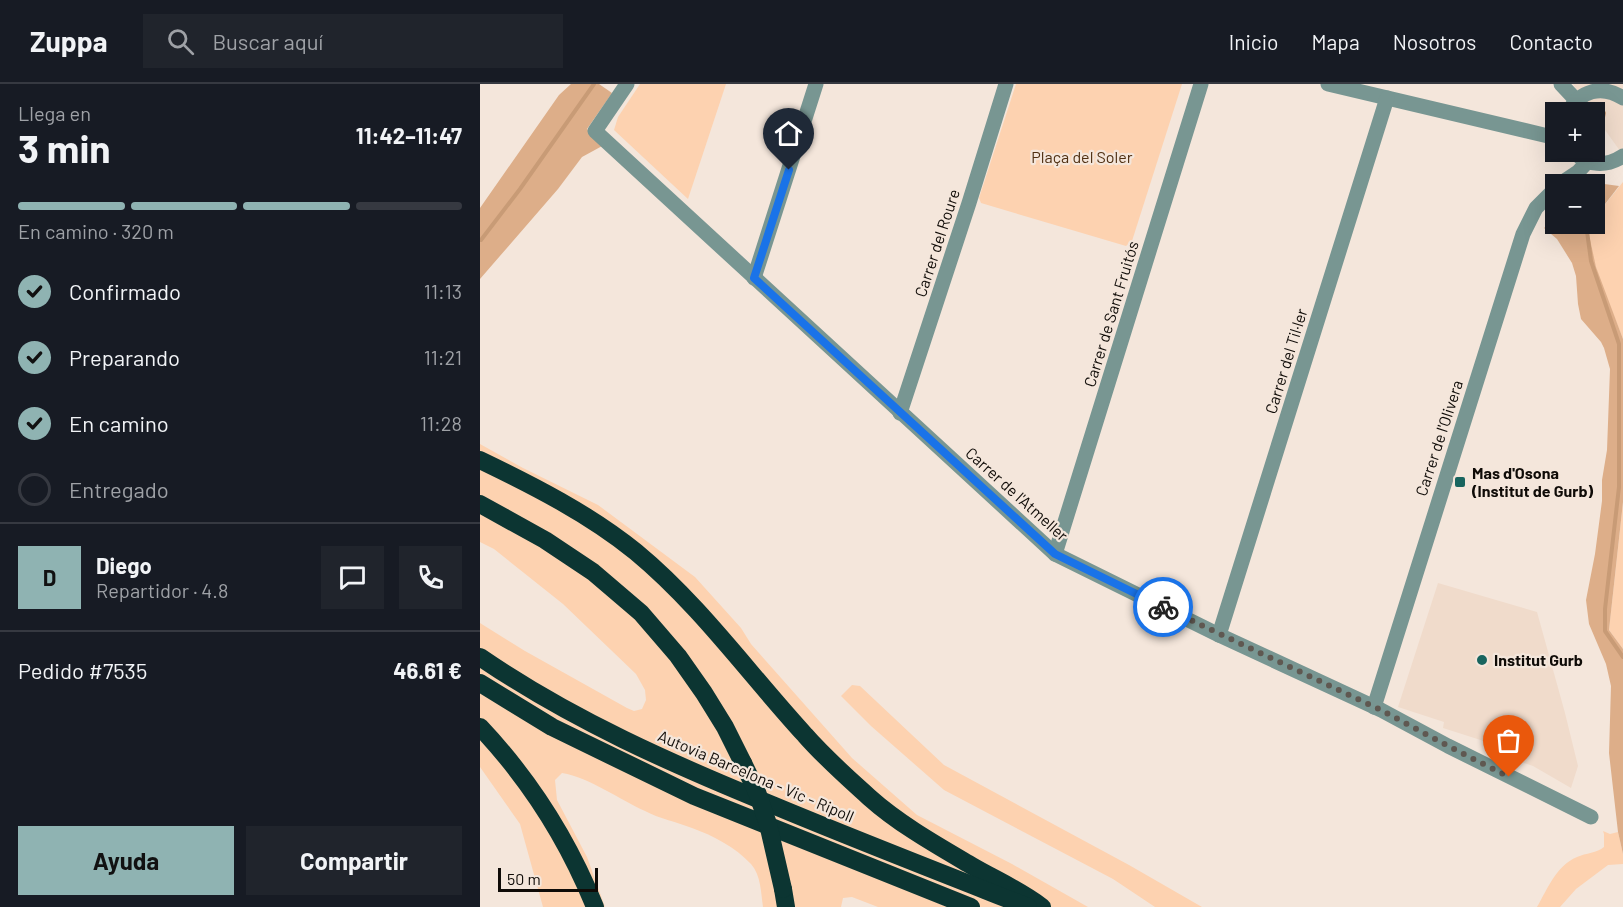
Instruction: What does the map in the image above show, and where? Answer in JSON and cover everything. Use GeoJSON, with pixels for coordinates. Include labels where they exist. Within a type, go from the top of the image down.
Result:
{"type":"FeatureCollection","features":[{"type":"Feature","properties":{"kind":"highway"},"geometry":{"type":"LineString","coordinates":[[480,460],[566,505],[608,531],[637,553],[709,624],[825,756],[873,801],[902,823],[973,866],[1026,894],[1042,907]]}},
{"type":"Feature","properties":{"kind":"highway"},"geometry":{"type":"LineString","coordinates":[[480,504],[545,540],[593,572],[641,613],[678,656],[725,727],[757,792],[768,824],[786,907]]}},
{"type":"Feature","properties":{"kind":"highway","name":"Autovia Barcelona - Vic - Ripoll"},"geometry":{"type":"LineString","coordinates":[[480,657],[557,706],[696,774],[1028,907]]}},
{"type":"Feature","properties":{"kind":"highway"},"geometry":{"type":"LineString","coordinates":[[480,683],[552,727],[694,796],[971,907]]}},
{"type":"Feature","properties":{"kind":"highway"},"geometry":{"type":"LineString","coordinates":[[480,727],[516,768],[545,808],[572,855],[595,907]]}},
{"type":"Feature","properties":{"kind":"street","name":"Carrer de l'Atmeller"},"geometry":{"type":"LineString","coordinates":[[627,84],[595,131],[1055,554],[1219,635],[1374,707],[1591,817]]}},
{"type":"Feature","properties":{"kind":"street"},"geometry":{"type":"LineString","coordinates":[[754,278],[816,84]]}},
{"type":"Feature","properties":{"kind":"street","name":"Carrer del Roure"},"geometry":{"type":"LineString","coordinates":[[900,413],[1006,84]]}},
{"type":"Feature","properties":{"kind":"street","name":"Carrer de Sant Fruitós"},"geometry":{"type":"LineString","coordinates":[[1055,554],[1201,84]]}},
{"type":"Feature","properties":{"kind":"street"},"geometry":{"type":"LineString","coordinates":[[1328,84],[1545,135]]}},
{"type":"Feature","properties":{"kind":"street"},"geometry":{"type":"LineString","coordinates":[[1561,84],[1580,97],[1595,91],[1608,91],[1623,98]]}},
{"type":"Feature","properties":{"kind":"street","name":"Carrer del Til·ler"},"geometry":{"type":"LineString","coordinates":[[1219,635],[1386,98]]}},
{"type":"Feature","properties":{"kind":"street"},"geometry":{"type":"LineString","coordinates":[[1593,162],[1604,164],[1623,156]]}},
{"type":"Feature","properties":{"kind":"street"},"geometry":{"type":"LineString","coordinates":[[1575,174],[1587,162]]}},
{"type":"Feature","properties":{"kind":"street","name":"Carrer de l'Olivera"},"geometry":{"type":"LineString","coordinates":[[1374,707],[1523,234],[1536,208],[1545,199]]}},
{"type":"Feature","properties":{"kind":"shaded area"},"geometry":{"type":"Polygon","coordinates":[[[571,84],[599,84],[612,93],[587,129],[604,145],[582,157],[558,189],[480,279],[480,208],[559,95],[571,84]]]}},
{"type":"Feature","properties":{"kind":"shaded area"},"geometry":{"type":"Polygon","coordinates":[[[1573,84],[1623,84],[1623,155],[1605,130],[1605,102],[1585,102],[1573,84]]]}},
{"type":"Feature","properties":{"kind":"shaded area"},"geometry":{"type":"Polygon","coordinates":[[[1605,184],[1619,186],[1605,204],[1605,184]]]}},
{"type":"Feature","properties":{"kind":"shaded area"},"geometry":{"type":"Polygon","coordinates":[[[1551,234],[1589,234],[1596,267],[1623,339],[1623,502],[1609,630],[1623,649],[1623,854],[1618,832],[1609,753],[1611,686],[1606,664],[1589,624],[1586,600],[1602,501],[1602,480],[1607,450],[1610,369],[1601,342],[1581,319],[1576,276],[1572,263],[1557,239],[1551,234]]]}},
{"type":"Feature","properties":{"kind":"shaded area","name":"Institut Gurb"},"geometry":{"type":"Polygon","coordinates":[[[1438,583],[1537,612],[1578,766],[1571,788],[1533,766],[1491,752],[1493,744],[1443,728],[1444,722],[1398,707],[1438,583]]]}},
{"type":"Feature","properties":{"kind":"green space"},"geometry":{"type":"Polygon","coordinates":[[[640,84],[726,84],[688,199],[614,130],[618,117],[640,84]]]}},
{"type":"Feature","properties":{"kind":"green space","name":"Plaça del Soler"},"geometry":{"type":"Polygon","coordinates":[[[1016,84],[1182,84],[1132,241],[1126,246],[981,203],[979,198],[1016,84]]]}},
{"type":"Feature","properties":{"kind":"green space"},"geometry":{"type":"Polygon","coordinates":[[[1623,182],[1623,339],[1596,268],[1590,240],[1589,234],[1605,234],[1605,204],[1623,182]]]}},
{"type":"Feature","properties":{"kind":"green space"},"geometry":{"type":"Polygon","coordinates":[[[480,444],[598,505],[695,577],[852,758],[917,815],[1012,864],[1088,907],[878,907],[852,897],[843,898],[841,907],[763,907],[757,873],[745,858],[731,847],[700,831],[651,814],[583,779],[562,773],[555,780],[557,800],[587,857],[605,907],[543,907],[520,824],[480,767],[480,623],[525,651],[634,711],[642,709],[646,700],[645,690],[636,674],[563,604],[494,549],[480,542],[480,444]]]}},
{"type":"Feature","properties":{"kind":"green space"},"geometry":{"type":"Polygon","coordinates":[[[1623,502],[1623,649],[1609,630],[1623,502]]]}},
{"type":"Feature","properties":{"kind":"green space"},"geometry":{"type":"Polygon","coordinates":[[[852,685],[860,686],[944,765],[1202,907],[1155,907],[1113,879],[944,790],[871,726],[841,696],[852,685]]]}},
{"type":"Feature","properties":{"kind":"green space"},"geometry":{"type":"Polygon","coordinates":[[[1603,831],[1610,834],[1618,832],[1623,864],[1608,865],[1576,889],[1560,907],[1537,907],[1553,878],[1563,866],[1577,857],[1604,847],[1603,831]]]}},
{"type":"Feature","properties":{"kind":"waterway"},"geometry":{"type":"LineString","coordinates":[[481,240],[594,84]]}},
{"type":"Feature","properties":{"kind":"waterway"},"geometry":{"type":"LineString","coordinates":[[1587,234],[1591,261],[1619,344],[1619,487],[1605,609],[1605,631],[1623,657]]}},
{"type":"Feature","properties":{"kind":"way so far"},"geometry":{"type":"LineString","coordinates":[[1163,607],[1381,710],[1509,777]]}},
{"type":"Feature","properties":{"kind":"place","name":"Mas d'Osona (Institut de Gurb)"},"geometry":{"type":"Point","coordinates":[1460,482]}},
{"type":"Feature","properties":{"kind":"place","name":"Institut Gurb"},"geometry":{"type":"Point","coordinates":[1482,660]}},
{"type":"Feature","properties":{"kind":"route"},"geometry":{"type":"LineString","coordinates":[[789,170],[754,278],[1055,554],[1163,607]]}}]}
